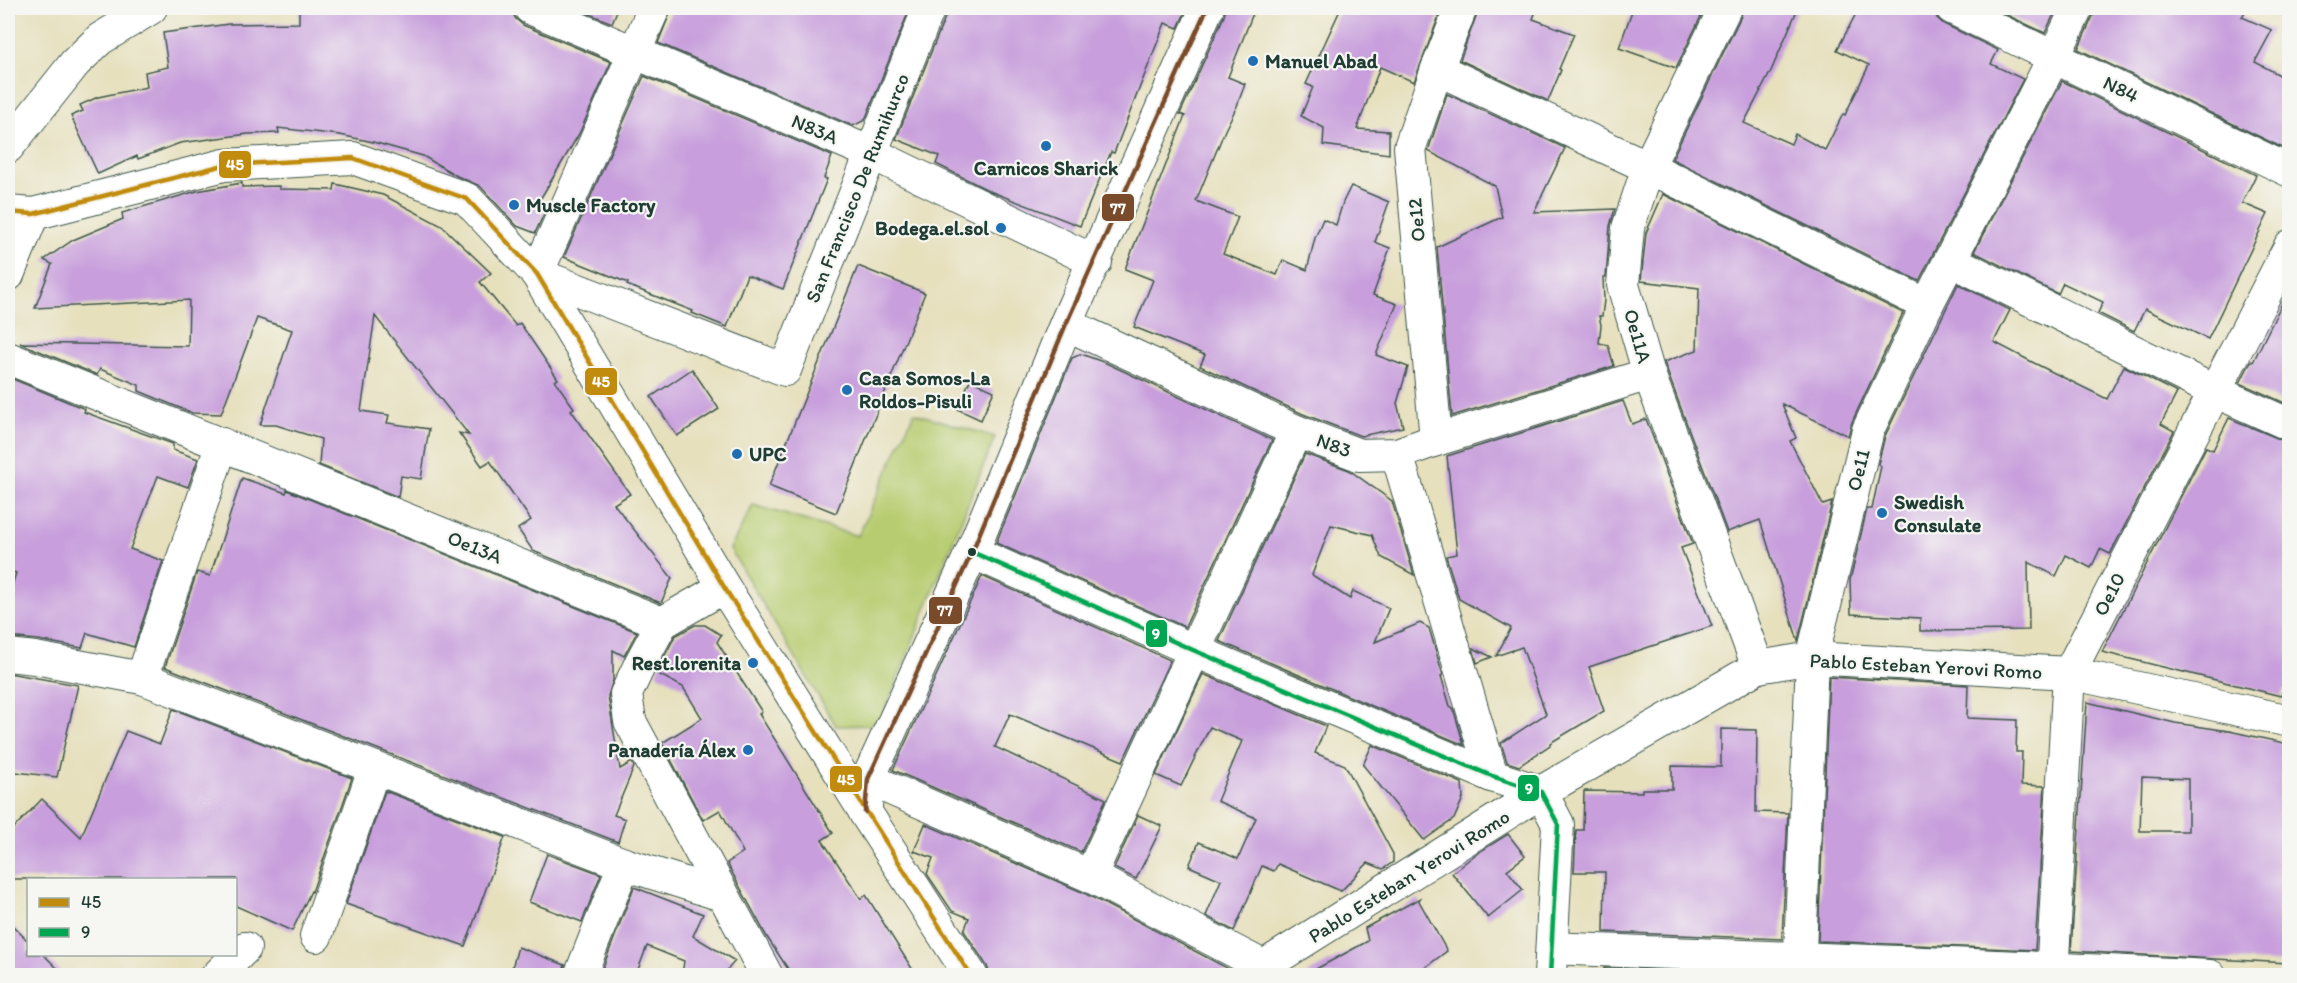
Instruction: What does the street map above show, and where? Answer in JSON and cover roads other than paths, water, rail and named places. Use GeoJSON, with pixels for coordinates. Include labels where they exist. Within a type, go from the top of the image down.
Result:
{"type":"FeatureCollection","features":[{"type":"Feature","properties":{"kind":"main road"},"geometry":{"type":"LineString","coordinates":[[971,975],[866,812],[868,779],[972,552],[1066,324],[1096,262],[1207,8]]}},
{"type":"Feature","properties":{"kind":"street"},"geometry":{"type":"LineString","coordinates":[[8,147],[75,63],[100,39],[151,8]]}},
{"type":"Feature","properties":{"kind":"street","name":"N83A"},"geometry":{"type":"LineString","coordinates":[[530,8],[871,153],[1096,262]]}},
{"type":"Feature","properties":{"kind":"street"},"geometry":{"type":"LineString","coordinates":[[537,274],[654,8]]}},
{"type":"Feature","properties":{"kind":"street","name":"San Francisco De Rumihurco"},"geometry":{"type":"LineString","coordinates":[[537,274],[785,370],[929,8]]}},
{"type":"Feature","properties":{"kind":"street","name":"Oe12"},"geometry":{"type":"LineString","coordinates":[[1436,440],[1410,147],[1461,8]]}},
{"type":"Feature","properties":{"kind":"street","name":"Oe11A"},"geometry":{"type":"LineString","coordinates":[[1725,8],[1648,167],[1628,228],[1623,285],[1649,374],[1758,667]]}},
{"type":"Feature","properties":{"kind":"street","name":"N84"},"geometry":{"type":"LineString","coordinates":[[1952,8],[2289,171]]}},
{"type":"Feature","properties":{"kind":"street","name":"Oe11"},"geometry":{"type":"LineString","coordinates":[[1800,968],[1812,658],[1868,430],[1927,305],[2077,8]]}},
{"type":"Feature","properties":{"kind":"street"},"geometry":{"type":"LineString","coordinates":[[1437,69],[1648,167],[1927,305]]}},
{"type":"Feature","properties":{"kind":"street"},"geometry":{"type":"LineString","coordinates":[[8,275],[20,213],[224,165],[353,158],[467,199],[537,274],[724,587],[866,812]]}},
{"type":"Feature","properties":{"kind":"street","name":"Oe10"},"geometry":{"type":"LineString","coordinates":[[2052,971],[2069,674],[2289,246]]}},
{"type":"Feature","properties":{"kind":"street"},"geometry":{"type":"LineString","coordinates":[[1950,260],[2214,391],[2289,425]]}},
{"type":"Feature","properties":{"kind":"street","name":"N83"},"geometry":{"type":"LineString","coordinates":[[1066,324],[1296,431],[1359,455],[1397,454],[1649,374]]}},
{"type":"Feature","properties":{"kind":"street","name":"Oe13A"},"geometry":{"type":"LineString","coordinates":[[8,358],[662,623]]}},
{"type":"Feature","properties":{"kind":"street"},"geometry":{"type":"LineString","coordinates":[[1090,876],[1296,431]]}},
{"type":"Feature","properties":{"kind":"street"},"geometry":{"type":"LineString","coordinates":[[142,678],[222,444]]}},
{"type":"Feature","properties":{"kind":"street"},"geometry":{"type":"LineString","coordinates":[[1397,454],[1492,776]]}},
{"type":"Feature","properties":{"kind":"street"},"geometry":{"type":"LineString","coordinates":[[972,552],[1193,650],[1492,776],[1541,792],[1558,824],[1551,962],[2210,975]]}},
{"type":"Feature","properties":{"kind":"street"},"geometry":{"type":"LineString","coordinates":[[724,587],[662,623],[626,694],[630,721],[766,975]]}},
{"type":"Feature","properties":{"kind":"street"},"geometry":{"type":"LineString","coordinates":[[8,655],[142,678],[624,864],[722,895]]}},
{"type":"Feature","properties":{"kind":"street","name":"Pablo Esteban Yerovi Romo"},"geometry":{"type":"LineString","coordinates":[[1261,973],[1541,792],[1758,667],[1812,658],[2069,674],[2289,721]]}},
{"type":"Feature","properties":{"kind":"street"},"geometry":{"type":"LineString","coordinates":[[316,936],[374,769]]}},
{"type":"Feature","properties":{"kind":"street"},"geometry":{"type":"LineString","coordinates":[[868,779],[1090,876],[1261,973]]}},
{"type":"Feature","properties":{"kind":"street"},"geometry":{"type":"LineString","coordinates":[[580,975],[624,864]]}},
{"type":"Feature","properties":{"kind":"street"},"geometry":{"type":"LineString","coordinates":[[237,956],[245,948]]}},
{"type":"Feature","properties":{"kind":"street"},"geometry":{"type":"LineString","coordinates":[[217,975],[237,956]]}},
{"type":"Feature","properties":{"kind":"place","name":"Manuel Abad"},"geometry":{"type":"Point","coordinates":[1253,61]}},
{"type":"Feature","properties":{"kind":"place","name":"Carnicos Sharick"},"geometry":{"type":"Point","coordinates":[1046,146]}},
{"type":"Feature","properties":{"kind":"place","name":"Muscle Factory"},"geometry":{"type":"Point","coordinates":[514,205]}},
{"type":"Feature","properties":{"kind":"place","name":"Bodega.el.sol"},"geometry":{"type":"Point","coordinates":[1001,228]}},
{"type":"Feature","properties":{"kind":"place","name":"Casa Somos-La Roldos-Pisuli"},"geometry":{"type":"Point","coordinates":[847,390]}},
{"type":"Feature","properties":{"kind":"place","name":"UPC"},"geometry":{"type":"Point","coordinates":[737,454]}},
{"type":"Feature","properties":{"kind":"place","name":"Swedish Consulate"},"geometry":{"type":"Point","coordinates":[1882,513]}},
{"type":"Feature","properties":{"kind":"place","name":"Rest.lorenita"},"geometry":{"type":"Point","coordinates":[753,663]}},
{"type":"Feature","properties":{"kind":"place","name":"Panadería Álex"},"geometry":{"type":"Point","coordinates":[748,750]}}]}
